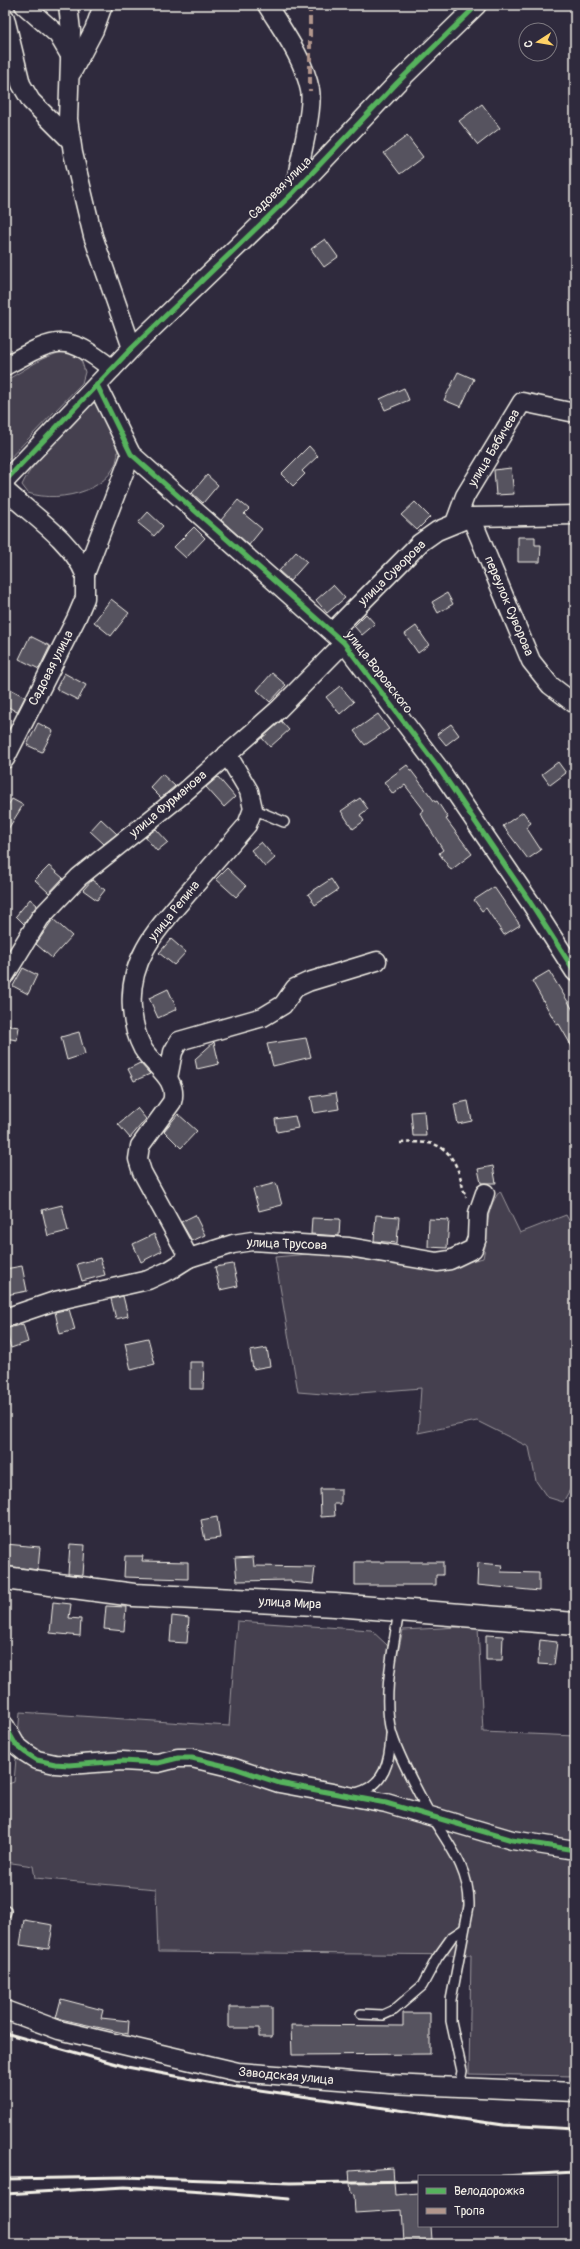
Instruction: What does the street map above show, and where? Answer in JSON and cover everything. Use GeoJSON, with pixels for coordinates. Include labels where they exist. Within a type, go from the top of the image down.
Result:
{"type":"FeatureCollection","features":[{"type":"Feature","properties":{"kind":"street"},"geometry":{"type":"LineString","coordinates":[[24,5],[58,35],[71,66]]}},
{"type":"Feature","properties":{"kind":"street"},"geometry":{"type":"LineString","coordinates":[[68,5],[71,32],[71,66],[68,94],[71,141],[82,195],[93,236],[132,348]]}},
{"type":"Feature","properties":{"kind":"street"},"geometry":{"type":"LineString","coordinates":[[71,66],[94,30],[103,5]]}},
{"type":"Feature","properties":{"kind":"street"},"geometry":{"type":"LineString","coordinates":[[267,5],[291,44],[304,71],[310,91],[308,113],[293,193]]}},
{"type":"Feature","properties":{"kind":"street","name":"Садовая улица"},"geometry":{"type":"LineString","coordinates":[[5,481],[132,348],[293,193],[397,82],[477,5]]}},
{"type":"Feature","properties":{"kind":"street"},"geometry":{"type":"LineString","coordinates":[[5,18],[21,84],[31,101],[71,141]]}},
{"type":"Feature","properties":{"kind":"street"},"geometry":{"type":"LineString","coordinates":[[5,366],[57,341],[77,345],[112,369]]}},
{"type":"Feature","properties":{"kind":"street","name":"улица Воровского"},"geometry":{"type":"LineString","coordinates":[[97,386],[131,454],[339,637],[438,767],[530,902],[575,972]]}},
{"type":"Feature","properties":{"kind":"street","name":"улица Бабичева"},"geometry":{"type":"LineString","coordinates":[[463,520],[465,496],[522,402],[575,413]]}},
{"type":"Feature","properties":{"kind":"street","name":"Садовая улица"},"geometry":{"type":"LineString","coordinates":[[5,759],[76,619],[85,598],[85,574],[131,454]]}},
{"type":"Feature","properties":{"kind":"street","name":"Садовая улица"},"geometry":{"type":"LineString","coordinates":[[5,490],[68,546],[79,560],[85,574]]}},
{"type":"Feature","properties":{"kind":"street","name":"улица Суворова"},"geometry":{"type":"LineString","coordinates":[[339,637],[420,543],[437,531],[463,520],[575,515]]}},
{"type":"Feature","properties":{"kind":"street","name":"переулок Суворова"},"geometry":{"type":"LineString","coordinates":[[463,520],[531,661],[550,685],[575,704]]}},
{"type":"Feature","properties":{"kind":"street","name":"улица Фурманова"},"geometry":{"type":"LineString","coordinates":[[5,975],[40,918],[79,876],[179,796],[278,710],[339,637]]}},
{"type":"Feature","properties":{"kind":"street"},"geometry":{"type":"LineString","coordinates":[[227,754],[249,791],[253,809]]}},
{"type":"Feature","properties":{"kind":"street","name":"улица Репина"},"geometry":{"type":"LineString","coordinates":[[189,1258],[142,1172],[138,1159],[140,1146],[172,1102],[174,1096],[168,1078],[144,1050],[134,1025],[132,981],[145,948],[158,927],[247,825],[253,809]]}},
{"type":"Feature","properties":{"kind":"street","name":"улица Репина"},"geometry":{"type":"LineString","coordinates":[[168,1078],[173,1052],[178,1041],[263,1017],[283,1005],[295,988],[308,982],[377,961]]}},
{"type":"Feature","properties":{"kind":"street","name":"улица Трусова"},"geometry":{"type":"LineString","coordinates":[[5,1318],[55,1300],[148,1280],[170,1270],[189,1258],[233,1244],[252,1241],[349,1247],[437,1262],[450,1260],[473,1249],[477,1238],[478,1213],[485,1193]]}},
{"type":"Feature","properties":{"kind":"street","name":"улица Мира"},"geometry":{"type":"LineString","coordinates":[[5,1578],[134,1595],[400,1610],[575,1624]]}},
{"type":"Feature","properties":{"kind":"street"},"geometry":{"type":"LineString","coordinates":[[5,1726],[16,1745],[26,1753],[38,1760],[55,1764],[69,1766],[122,1761],[158,1763],[178,1758],[192,1758],[234,1768],[279,1783],[386,1803],[512,1840],[575,1850]]}},
{"type":"Feature","properties":{"kind":"street","name":"Заводская улица"},"geometry":{"type":"LineString","coordinates":[[5,2010],[59,2030],[238,2072],[390,2084],[575,2092]]}},
{"type":"Feature","properties":{"kind":"lane"},"geometry":{"type":"LineString","coordinates":[[253,809],[284,822]]}},
{"type":"Feature","properties":{"kind":"lane"},"geometry":{"type":"LineString","coordinates":[[345,1795],[365,1791],[384,1774],[389,1762],[391,1733],[387,1703],[400,1610]]}},
{"type":"Feature","properties":{"kind":"lane"},"geometry":{"type":"LineString","coordinates":[[391,1733],[432,1816],[463,1868],[469,1891],[451,2000],[451,2021],[462,2071],[459,2087]]}},
{"type":"Feature","properties":{"kind":"lane"},"geometry":{"type":"LineString","coordinates":[[361,2014],[383,2015],[394,2010],[422,1986],[437,1958],[452,1937],[464,1928]]}},
{"type":"Feature","properties":{"kind":"path"},"geometry":{"type":"LineString","coordinates":[[400,1143],[424,1141],[441,1146],[446,1150],[456,1167],[468,1200],[478,1213]]}},
{"type":"Feature","properties":{"kind":"shaded area"},"geometry":{"type":"Polygon","coordinates":[[[63,351],[79,353],[85,372],[82,383],[5,463],[5,381],[42,359],[63,351]]]}},
{"type":"Feature","properties":{"kind":"shaded area"},"geometry":{"type":"Polygon","coordinates":[[[91,403],[97,403],[117,443],[118,448],[116,462],[109,474],[99,484],[71,495],[56,497],[28,493],[22,485],[28,473],[45,452],[74,423],[91,403]]]}},
{"type":"Feature","properties":{"kind":"shaded area"},"geometry":{"type":"Polygon","coordinates":[[[500,1191],[520,1233],[566,1215],[575,1231],[575,1481],[563,1502],[547,1497],[536,1481],[529,1447],[477,1421],[418,1433],[421,1388],[335,1395],[298,1392],[275,1257],[319,1253],[435,1270],[483,1258],[487,1223],[491,1206],[500,1191]]]}},
{"type":"Feature","properties":{"kind":"shaded area"},"geometry":{"type":"Polygon","coordinates":[[[237,1621],[371,1630],[387,1645],[396,1661],[403,1630],[478,1626],[483,1732],[575,1736],[575,2076],[469,2074],[471,1955],[158,1952],[156,1889],[35,1878],[33,1866],[5,1862],[5,1785],[14,1782],[20,1712],[229,1726],[237,1621]]]}},
{"type":"Feature","properties":{"kind":"building"},"geometry":{"type":"Polygon","coordinates":[[[482,104],[500,128],[478,145],[459,121],[482,104]]]}},
{"type":"Feature","properties":{"kind":"building"},"geometry":{"type":"Polygon","coordinates":[[[407,136],[423,157],[400,174],[384,153],[407,136]]]}},
{"type":"Feature","properties":{"kind":"building"},"geometry":{"type":"Polygon","coordinates":[[[325,239],[338,257],[324,267],[311,249],[325,239]]]}},
{"type":"Feature","properties":{"kind":"building"},"geometry":{"type":"Polygon","coordinates":[[[458,372],[474,379],[461,407],[444,400],[458,372]]]}},
{"type":"Feature","properties":{"kind":"building"},"geometry":{"type":"Polygon","coordinates":[[[404,388],[409,400],[385,410],[380,399],[404,388]]]}},
{"type":"Feature","properties":{"kind":"building"},"geometry":{"type":"Polygon","coordinates":[[[309,446],[318,456],[302,471],[305,474],[293,486],[281,474],[309,446]]]}},
{"type":"Feature","properties":{"kind":"building"},"geometry":{"type":"Polygon","coordinates":[[[511,468],[514,494],[496,495],[494,470],[511,468]]]}},
{"type":"Feature","properties":{"kind":"building"},"geometry":{"type":"Polygon","coordinates":[[[207,475],[218,485],[203,503],[192,493],[207,475]]]}},
{"type":"Feature","properties":{"kind":"building"},"geometry":{"type":"Polygon","coordinates":[[[238,500],[249,509],[244,514],[262,529],[249,545],[221,520],[238,500]]]}},
{"type":"Feature","properties":{"kind":"building"},"geometry":{"type":"Polygon","coordinates":[[[415,502],[430,517],[417,530],[401,515],[415,502]]]}},
{"type":"Feature","properties":{"kind":"building"},"geometry":{"type":"Polygon","coordinates":[[[148,512],[163,526],[154,536],[138,523],[148,512]]]}},
{"type":"Feature","properties":{"kind":"building"},"geometry":{"type":"Polygon","coordinates":[[[194,527],[205,538],[186,558],[174,547],[194,527]]]}},
{"type":"Feature","properties":{"kind":"building"},"geometry":{"type":"Polygon","coordinates":[[[518,537],[535,537],[535,545],[541,545],[540,562],[518,562],[518,537]]]}},
{"type":"Feature","properties":{"kind":"building"},"geometry":{"type":"Polygon","coordinates":[[[296,552],[307,562],[290,581],[279,571],[296,552]]]}},
{"type":"Feature","properties":{"kind":"building"},"geometry":{"type":"Polygon","coordinates":[[[333,585],[345,598],[327,613],[316,600],[333,585]]]}},
{"type":"Feature","properties":{"kind":"building"},"geometry":{"type":"Polygon","coordinates":[[[447,593],[453,604],[438,613],[432,602],[447,593]]]}},
{"type":"Feature","properties":{"kind":"building"},"geometry":{"type":"Polygon","coordinates":[[[111,599],[129,613],[111,636],[94,622],[111,599]]]}},
{"type":"Feature","properties":{"kind":"building"},"geometry":{"type":"Polygon","coordinates":[[[366,614],[375,624],[362,635],[354,626],[366,614]]]}},
{"type":"Feature","properties":{"kind":"building"},"geometry":{"type":"Polygon","coordinates":[[[416,626],[429,645],[418,653],[405,634],[416,626]]]}},
{"type":"Feature","properties":{"kind":"building"},"geometry":{"type":"Polygon","coordinates":[[[30,636],[50,646],[39,669],[19,659],[30,636]]]}},
{"type":"Feature","properties":{"kind":"building"},"geometry":{"type":"Polygon","coordinates":[[[64,673],[86,685],[78,700],[56,689],[64,673]]]}},
{"type":"Feature","properties":{"kind":"building"},"geometry":{"type":"Polygon","coordinates":[[[272,673],[286,685],[270,702],[257,690],[272,673]]]}},
{"type":"Feature","properties":{"kind":"building"},"geometry":{"type":"Polygon","coordinates":[[[5,686],[25,697],[17,712],[5,705],[5,686]]]}},
{"type":"Feature","properties":{"kind":"building"},"geometry":{"type":"Polygon","coordinates":[[[340,686],[354,702],[340,714],[326,697],[340,686]]]}},
{"type":"Feature","properties":{"kind":"building"},"geometry":{"type":"Polygon","coordinates":[[[378,714],[389,729],[365,745],[354,731],[378,714]]]}},
{"type":"Feature","properties":{"kind":"building"},"geometry":{"type":"Polygon","coordinates":[[[281,721],[289,730],[270,747],[262,738],[281,721]]]}},
{"type":"Feature","properties":{"kind":"building"},"geometry":{"type":"Polygon","coordinates":[[[38,723],[53,731],[42,752],[27,745],[38,723]]]}},
{"type":"Feature","properties":{"kind":"building"},"geometry":{"type":"Polygon","coordinates":[[[451,724],[459,735],[446,745],[437,734],[451,724]]]}},
{"type":"Feature","properties":{"kind":"building"},"geometry":{"type":"Polygon","coordinates":[[[558,762],[566,773],[550,785],[542,774],[558,762]]]}},
{"type":"Feature","properties":{"kind":"building"},"geometry":{"type":"Polygon","coordinates":[[[407,765],[435,802],[437,801],[448,818],[446,819],[472,854],[451,870],[439,853],[443,850],[420,813],[424,810],[405,785],[393,794],[384,782],[407,765]]]}},
{"type":"Feature","properties":{"kind":"building"},"geometry":{"type":"Polygon","coordinates":[[[162,774],[175,786],[161,798],[150,787],[162,774]]]}},
{"type":"Feature","properties":{"kind":"building"},"geometry":{"type":"Polygon","coordinates":[[[218,777],[235,797],[224,807],[206,787],[218,777]]]}},
{"type":"Feature","properties":{"kind":"building"},"geometry":{"type":"Polygon","coordinates":[[[360,798],[368,809],[360,815],[364,821],[353,829],[341,811],[360,798]]]}},
{"type":"Feature","properties":{"kind":"building"},"geometry":{"type":"Polygon","coordinates":[[[12,799],[23,805],[5,834],[5,810],[12,799]]]}},
{"type":"Feature","properties":{"kind":"building"},"geometry":{"type":"Polygon","coordinates":[[[523,812],[531,823],[526,827],[541,850],[528,859],[503,826],[523,812]]]}},
{"type":"Feature","properties":{"kind":"building"},"geometry":{"type":"Polygon","coordinates":[[[101,819],[117,834],[104,844],[90,831],[101,819]]]}},
{"type":"Feature","properties":{"kind":"building"},"geometry":{"type":"Polygon","coordinates":[[[156,829],[168,842],[157,851],[145,837],[156,829]]]}},
{"type":"Feature","properties":{"kind":"building"},"geometry":{"type":"Polygon","coordinates":[[[261,842],[275,858],[265,867],[251,850],[261,842]]]}},
{"type":"Feature","properties":{"kind":"building"},"geometry":{"type":"Polygon","coordinates":[[[49,866],[63,878],[49,893],[35,880],[49,866]]]}},
{"type":"Feature","properties":{"kind":"building"},"geometry":{"type":"Polygon","coordinates":[[[227,868],[246,886],[236,897],[216,879],[227,868]]]}},
{"type":"Feature","properties":{"kind":"building"},"geometry":{"type":"Polygon","coordinates":[[[331,879],[338,890],[315,905],[308,894],[331,879]]]}},
{"type":"Feature","properties":{"kind":"building"},"geometry":{"type":"Polygon","coordinates":[[[92,880],[105,890],[97,900],[83,890],[92,880]]]}},
{"type":"Feature","properties":{"kind":"building"},"geometry":{"type":"Polygon","coordinates":[[[494,887],[520,925],[504,935],[486,908],[482,911],[474,900],[494,887]]]}},
{"type":"Feature","properties":{"kind":"building"},"geometry":{"type":"Polygon","coordinates":[[[30,899],[37,905],[24,924],[16,916],[30,899]]]}},
{"type":"Feature","properties":{"kind":"building"},"geometry":{"type":"Polygon","coordinates":[[[53,919],[72,936],[52,958],[36,944],[53,919]]]}},
{"type":"Feature","properties":{"kind":"building"},"geometry":{"type":"Polygon","coordinates":[[[171,939],[186,952],[174,965],[159,953],[171,939]]]}},
{"type":"Feature","properties":{"kind":"building"},"geometry":{"type":"Polygon","coordinates":[[[23,968],[37,975],[28,994],[13,986],[23,968]]]}},
{"type":"Feature","properties":{"kind":"building"},"geometry":{"type":"Polygon","coordinates":[[[549,971],[575,1013],[575,1052],[559,1024],[557,1025],[532,981],[549,971]]]}},
{"type":"Feature","properties":{"kind":"building"},"geometry":{"type":"Polygon","coordinates":[[[168,989],[177,1009],[158,1018],[149,998],[168,989]]]}},
{"type":"Feature","properties":{"kind":"building"},"geometry":{"type":"Polygon","coordinates":[[[5,1025],[19,1027],[17,1040],[5,1038],[5,1025]]]}},
{"type":"Feature","properties":{"kind":"building"},"geometry":{"type":"Polygon","coordinates":[[[79,1032],[85,1054],[67,1060],[61,1037],[79,1032]]]}},
{"type":"Feature","properties":{"kind":"building"},"geometry":{"type":"Polygon","coordinates":[[[306,1038],[311,1057],[273,1066],[267,1044],[306,1038]]]}},
{"type":"Feature","properties":{"kind":"building"},"geometry":{"type":"Polygon","coordinates":[[[214,1042],[219,1064],[197,1069],[195,1059],[214,1042]]]}},
{"type":"Feature","properties":{"kind":"building"},"geometry":{"type":"Polygon","coordinates":[[[140,1063],[150,1074],[134,1081],[128,1069],[140,1063]]]}},
{"type":"Feature","properties":{"kind":"building"},"geometry":{"type":"Polygon","coordinates":[[[336,1093],[339,1109],[314,1113],[311,1097],[336,1093]]]}},
{"type":"Feature","properties":{"kind":"building"},"geometry":{"type":"Polygon","coordinates":[[[468,1101],[472,1121],[458,1124],[454,1104],[468,1101]]]}},
{"type":"Feature","properties":{"kind":"building"},"geometry":{"type":"Polygon","coordinates":[[[137,1108],[146,1119],[130,1138],[118,1124],[137,1108]]]}},
{"type":"Feature","properties":{"kind":"building"},"geometry":{"type":"Polygon","coordinates":[[[424,1111],[426,1136],[413,1136],[411,1112],[424,1111]]]}},
{"type":"Feature","properties":{"kind":"building"},"geometry":{"type":"Polygon","coordinates":[[[178,1114],[197,1131],[181,1148],[164,1131],[178,1114]]]}},
{"type":"Feature","properties":{"kind":"building"},"geometry":{"type":"Polygon","coordinates":[[[295,1116],[298,1128],[277,1132],[275,1119],[295,1116]]]}},
{"type":"Feature","properties":{"kind":"building"},"geometry":{"type":"Polygon","coordinates":[[[493,1166],[496,1183],[481,1183],[478,1169],[493,1166]]]}},
{"type":"Feature","properties":{"kind":"building"},"geometry":{"type":"Polygon","coordinates":[[[276,1183],[282,1205],[259,1211],[253,1189],[276,1183]]]}},
{"type":"Feature","properties":{"kind":"building"},"geometry":{"type":"Polygon","coordinates":[[[62,1205],[68,1231],[48,1236],[42,1210],[62,1205]]]}},
{"type":"Feature","properties":{"kind":"building"},"geometry":{"type":"Polygon","coordinates":[[[195,1215],[205,1235],[192,1241],[181,1222],[195,1215]]]}},
{"type":"Feature","properties":{"kind":"building"},"geometry":{"type":"Polygon","coordinates":[[[376,1215],[399,1217],[397,1243],[374,1241],[376,1215]]]}},
{"type":"Feature","properties":{"kind":"building"},"geometry":{"type":"Polygon","coordinates":[[[312,1218],[340,1219],[339,1236],[311,1234],[312,1218]]]}},
{"type":"Feature","properties":{"kind":"building"},"geometry":{"type":"Polygon","coordinates":[[[429,1219],[449,1220],[447,1248],[428,1247],[429,1219]]]}},
{"type":"Feature","properties":{"kind":"building"},"geometry":{"type":"Polygon","coordinates":[[[154,1234],[162,1251],[141,1262],[133,1244],[154,1234]]]}},
{"type":"Feature","properties":{"kind":"building"},"geometry":{"type":"Polygon","coordinates":[[[100,1258],[105,1275],[82,1281],[77,1264],[100,1258]]]}},
{"type":"Feature","properties":{"kind":"building"},"geometry":{"type":"Polygon","coordinates":[[[233,1264],[238,1286],[220,1290],[215,1267],[233,1264]]]}},
{"type":"Feature","properties":{"kind":"building"},"geometry":{"type":"Polygon","coordinates":[[[22,1266],[27,1291],[6,1295],[5,1269],[22,1266]]]}},
{"type":"Feature","properties":{"kind":"building"},"geometry":{"type":"Polygon","coordinates":[[[123,1296],[128,1316],[116,1319],[111,1299],[123,1296]]]}},
{"type":"Feature","properties":{"kind":"building"},"geometry":{"type":"Polygon","coordinates":[[[69,1309],[75,1330],[60,1334],[55,1312],[69,1309]]]}},
{"type":"Feature","properties":{"kind":"building"},"geometry":{"type":"Polygon","coordinates":[[[23,1324],[28,1342],[11,1348],[5,1329],[23,1324]]]}},
{"type":"Feature","properties":{"kind":"building"},"geometry":{"type":"Polygon","coordinates":[[[148,1338],[155,1364],[131,1370],[125,1343],[148,1338]]]}},
{"type":"Feature","properties":{"kind":"building"},"geometry":{"type":"Polygon","coordinates":[[[267,1348],[270,1366],[253,1369],[250,1351],[267,1348]]]}},
{"type":"Feature","properties":{"kind":"building"},"geometry":{"type":"Polygon","coordinates":[[[190,1362],[204,1362],[203,1389],[190,1389],[190,1362]]]}},
{"type":"Feature","properties":{"kind":"building"},"geometry":{"type":"Polygon","coordinates":[[[320,1489],[341,1489],[341,1504],[334,1504],[335,1516],[321,1517],[320,1489]]]}},
{"type":"Feature","properties":{"kind":"building"},"geometry":{"type":"Polygon","coordinates":[[[217,1517],[220,1538],[205,1540],[201,1520],[217,1517]]]}},
{"type":"Feature","properties":{"kind":"building"},"geometry":{"type":"Polygon","coordinates":[[[5,1544],[40,1547],[38,1570],[5,1566],[5,1544]]]}},
{"type":"Feature","properties":{"kind":"building"},"geometry":{"type":"Polygon","coordinates":[[[70,1544],[85,1545],[83,1575],[68,1574],[70,1544]]]}},
{"type":"Feature","properties":{"kind":"building"},"geometry":{"type":"Polygon","coordinates":[[[125,1556],[143,1556],[142,1561],[188,1562],[188,1579],[124,1577],[125,1556]]]}},
{"type":"Feature","properties":{"kind":"building"},"geometry":{"type":"Polygon","coordinates":[[[253,1557],[254,1566],[315,1567],[313,1584],[291,1582],[291,1580],[237,1581],[235,1558],[253,1557]]]}},
{"type":"Feature","properties":{"kind":"building"},"geometry":{"type":"Polygon","coordinates":[[[355,1562],[443,1562],[443,1575],[436,1575],[436,1585],[355,1585],[355,1562]]]}},
{"type":"Feature","properties":{"kind":"building"},"geometry":{"type":"Polygon","coordinates":[[[478,1563],[502,1565],[501,1572],[539,1573],[539,1591],[477,1585],[478,1563]]]}},
{"type":"Feature","properties":{"kind":"building"},"geometry":{"type":"Polygon","coordinates":[[[53,1602],[71,1604],[69,1618],[81,1619],[80,1636],[50,1633],[53,1602]]]}},
{"type":"Feature","properties":{"kind":"building"},"geometry":{"type":"Polygon","coordinates":[[[106,1606],[126,1607],[124,1631],[104,1629],[106,1606]]]}},
{"type":"Feature","properties":{"kind":"building"},"geometry":{"type":"Polygon","coordinates":[[[172,1616],[189,1618],[187,1643],[170,1642],[172,1616]]]}},
{"type":"Feature","properties":{"kind":"building"},"geometry":{"type":"Polygon","coordinates":[[[486,1635],[503,1636],[502,1660],[486,1660],[486,1635]]]}},
{"type":"Feature","properties":{"kind":"building"},"geometry":{"type":"Polygon","coordinates":[[[540,1640],[557,1642],[554,1665],[538,1664],[540,1640]]]}},
{"type":"Feature","properties":{"kind":"building"},"geometry":{"type":"Polygon","coordinates":[[[24,1920],[53,1925],[49,1949],[20,1945],[24,1920]]]}},
{"type":"Feature","properties":{"kind":"building"},"geometry":{"type":"Polygon","coordinates":[[[61,1999],[103,2010],[101,2018],[129,2021],[128,2034],[56,2018],[61,1999]]]}},
{"type":"Feature","properties":{"kind":"building"},"geometry":{"type":"Polygon","coordinates":[[[229,2007],[272,2007],[272,2037],[259,2037],[259,2028],[229,2028],[229,2007]]]}},
{"type":"Feature","properties":{"kind":"building"},"geometry":{"type":"Polygon","coordinates":[[[403,2013],[430,2013],[430,2054],[292,2055],[291,2025],[403,2026],[403,2013]]]}},
{"type":"Feature","properties":{"kind":"building"},"geometry":{"type":"Polygon","coordinates":[[[393,2168],[395,2195],[418,2193],[418,2227],[431,2227],[432,2240],[404,2242],[402,2210],[355,2213],[354,2195],[351,2194],[349,2171],[393,2168]]]}},
{"type":"Feature","properties":{"kind":"railway"},"geometry":{"type":"LineString","coordinates":[[5,2033],[127,2067],[224,2085],[503,2125],[575,2129]]}},
{"type":"Feature","properties":{"kind":"railway"},"geometry":{"type":"LineString","coordinates":[[520,2175],[575,2172]]}},
{"type":"Feature","properties":{"kind":"railway"},"geometry":{"type":"LineString","coordinates":[[5,2179],[125,2177],[290,2183],[418,2181]]}},
{"type":"Feature","properties":{"kind":"railway"},"geometry":{"type":"LineString","coordinates":[[5,2194],[125,2187],[289,2199]]}},
{"type":"Feature","properties":{"kind":"marked path"},"geometry":{"type":"LineString","coordinates":[[310,5],[310,91]]}},
{"type":"Feature","properties":{"kind":"cycle path"},"geometry":{"type":"LineString","coordinates":[[5,481],[132,348],[293,193],[397,83],[477,5]]}},
{"type":"Feature","properties":{"kind":"cycle path"},"geometry":{"type":"LineString","coordinates":[[97,385],[131,454],[344,643],[438,767],[530,902],[575,972]]}},
{"type":"Feature","properties":{"kind":"cycle path"},"geometry":{"type":"LineString","coordinates":[[5,1726],[16,1745],[26,1753],[37,1760],[55,1764],[69,1765],[122,1761],[158,1763],[178,1758],[192,1758],[234,1768],[279,1783],[386,1803],[512,1840],[575,1850]]}}]}
